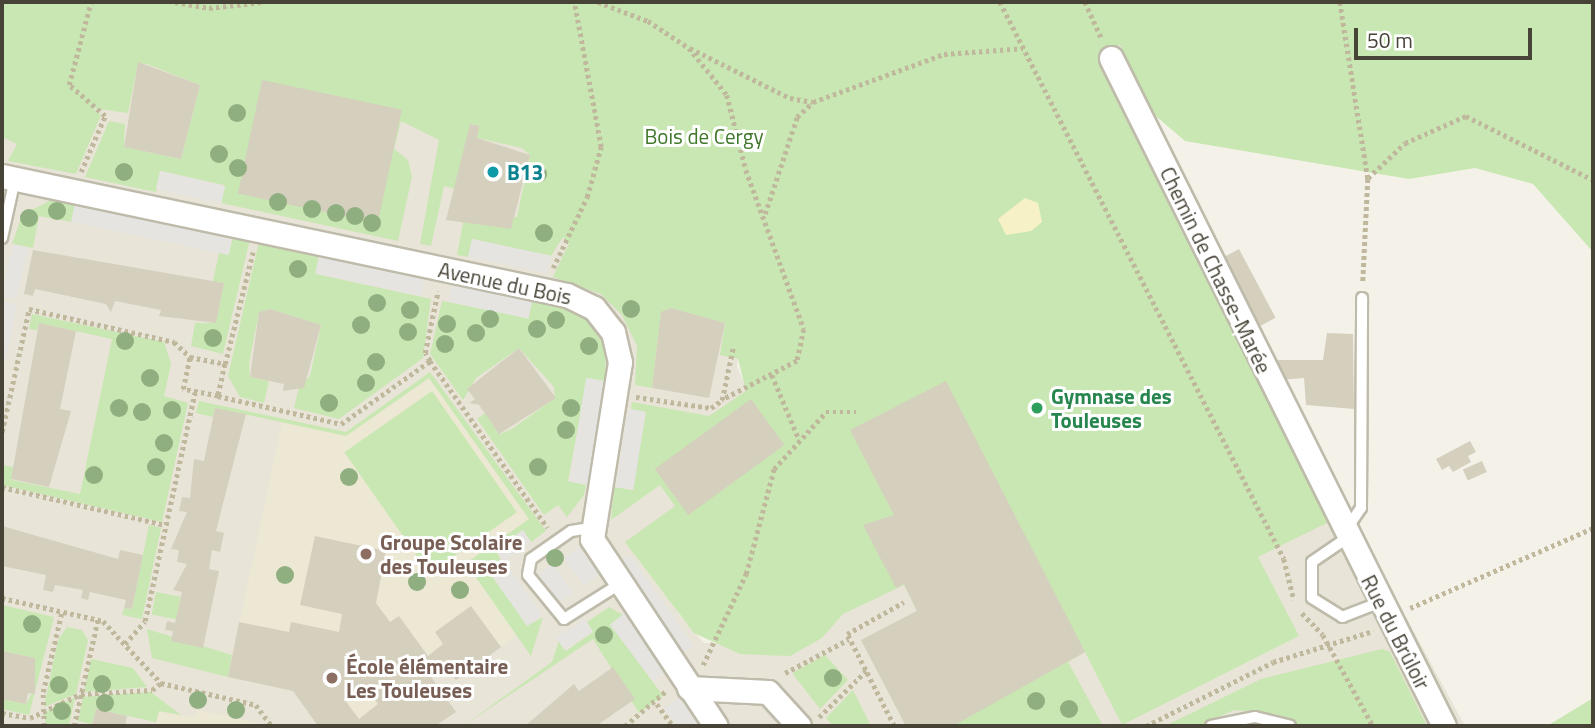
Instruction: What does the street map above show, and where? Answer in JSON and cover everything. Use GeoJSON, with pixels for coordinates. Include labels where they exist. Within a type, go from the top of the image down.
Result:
{"type":"FeatureCollection","features":[{"type":"Feature","properties":{"kind":"street","name":"Chemin de Chasse-Marée"},"geometry":{"type":"LineString","coordinates":[[1111,58],[1346,535]]}},
{"type":"Feature","properties":{"kind":"street","name":"Avenue du Bois"},"geometry":{"type":"LineString","coordinates":[[8,178],[542,290],[586,302],[608,322],[620,350],[590,528],[599,558],[691,678],[716,726]]}},
{"type":"Feature","properties":{"kind":"street","name":"Rue du Brûloir"},"geometry":{"type":"LineString","coordinates":[[1346,535],[1444,726]]}},
{"type":"Feature","properties":{"kind":"street"},"geometry":{"type":"LineString","coordinates":[[691,678],[768,692],[809,722]]}},
{"type":"Feature","properties":{"kind":"lane"},"geometry":{"type":"LineString","coordinates":[[2,239],[8,178]]}},
{"type":"Feature","properties":{"kind":"lane"},"geometry":{"type":"LineString","coordinates":[[1362,298],[1361,508],[1346,535],[1312,562],[1312,598],[1342,617],[1386,611]]}},
{"type":"Feature","properties":{"kind":"lane"},"geometry":{"type":"LineString","coordinates":[[590,528],[557,540],[526,567],[555,614],[573,617],[618,585]]}},
{"type":"Feature","properties":{"kind":"lane"},"geometry":{"type":"LineString","coordinates":[[1211,726],[1255,717],[1290,726]]}},
{"type":"Feature","properties":{"kind":"path"},"geometry":{"type":"LineString","coordinates":[[72,192],[105,116],[69,85],[92,2]]}},
{"type":"Feature","properties":{"kind":"path"},"geometry":{"type":"LineString","coordinates":[[175,2],[209,8],[262,2]]}},
{"type":"Feature","properties":{"kind":"path"},"geometry":{"type":"LineString","coordinates":[[542,290],[587,197],[601,147],[574,2]]}},
{"type":"Feature","properties":{"kind":"path"},"geometry":{"type":"LineString","coordinates":[[598,2],[648,21],[689,48],[790,98],[813,102]]}},
{"type":"Feature","properties":{"kind":"path"},"geometry":{"type":"LineString","coordinates":[[1000,2],[1284,559],[1295,603],[1328,645],[1373,726]]}},
{"type":"Feature","properties":{"kind":"path"},"geometry":{"type":"LineString","coordinates":[[1085,2],[1111,58]]}},
{"type":"Feature","properties":{"kind":"path"},"geometry":{"type":"LineString","coordinates":[[1340,2],[1368,179],[1362,298]]}},
{"type":"Feature","properties":{"kind":"path"},"geometry":{"type":"LineString","coordinates":[[614,393],[710,408],[797,361],[804,329],[727,95],[689,48]]}},
{"type":"Feature","properties":{"kind":"path"},"geometry":{"type":"LineString","coordinates":[[765,214],[797,117],[813,102],[944,54],[1023,48]]}},
{"type":"Feature","properties":{"kind":"path"},"geometry":{"type":"LineString","coordinates":[[1368,179],[1405,143],[1466,116],[1593,180]]}},
{"type":"Feature","properties":{"kind":"path"},"geometry":{"type":"LineString","coordinates":[[218,397],[258,231]]}},
{"type":"Feature","properties":{"kind":"path"},"geometry":{"type":"LineString","coordinates":[[443,270],[425,352],[557,540]]}},
{"type":"Feature","properties":{"kind":"path"},"geometry":{"type":"LineString","coordinates":[[2,432],[29,309],[174,342],[190,357],[225,364]]}},
{"type":"Feature","properties":{"kind":"path"},"geometry":{"type":"LineString","coordinates":[[722,400],[733,348]]}},
{"type":"Feature","properties":{"kind":"path"},"geometry":{"type":"LineString","coordinates":[[190,357],[183,389],[341,424],[430,361]]}},
{"type":"Feature","properties":{"kind":"path"},"geometry":{"type":"LineString","coordinates":[[772,375],[798,437]]}},
{"type":"Feature","properties":{"kind":"path"},"geometry":{"type":"LineString","coordinates":[[125,644],[145,621],[195,391]]}},
{"type":"Feature","properties":{"kind":"path"},"geometry":{"type":"LineString","coordinates":[[625,726],[691,678],[746,575],[774,468],[798,437],[826,412],[856,412]]}},
{"type":"Feature","properties":{"kind":"path"},"geometry":{"type":"LineString","coordinates":[[2,487],[165,525]]}},
{"type":"Feature","properties":{"kind":"path"},"geometry":{"type":"LineString","coordinates":[[1146,726],[1226,683],[1328,645],[1360,638],[1386,611],[1593,528]]}},
{"type":"Feature","properties":{"kind":"path"},"geometry":{"type":"LineString","coordinates":[[2,598],[97,619],[125,644],[161,683],[256,705],[272,726]]}},
{"type":"Feature","properties":{"kind":"path"},"geometry":{"type":"LineString","coordinates":[[894,726],[847,634],[904,602]]}},
{"type":"Feature","properties":{"kind":"path"},"geometry":{"type":"LineString","coordinates":[[44,726],[40,713],[62,611]]}},
{"type":"Feature","properties":{"kind":"path"},"geometry":{"type":"LineString","coordinates":[[74,726],[97,619]]}},
{"type":"Feature","properties":{"kind":"path"},"geometry":{"type":"LineString","coordinates":[[785,673],[849,639]]}},
{"type":"Feature","properties":{"kind":"path"},"geometry":{"type":"LineString","coordinates":[[809,722],[866,671]]}},
{"type":"Feature","properties":{"kind":"path"},"geometry":{"type":"LineString","coordinates":[[2,713],[30,718],[81,694],[152,690],[161,683]]}},
{"type":"Feature","properties":{"kind":"path"},"geometry":{"type":"LineString","coordinates":[[657,704],[673,726]]}},
{"type":"Feature","properties":{"kind":"shaded area"},"geometry":{"type":"Polygon","coordinates":[[[115,38],[531,128],[743,320],[737,366],[751,399],[678,613],[704,643],[822,638],[861,591],[1328,522],[1098,53],[1119,45],[1309,438],[1465,726],[2,726],[2,135],[115,38]]]}},
{"type":"Feature","properties":{"kind":"shaded area"},"geometry":{"type":"Polygon","coordinates":[[[160,171],[225,186],[221,204],[156,189],[160,171]]]}},
{"type":"Feature","properties":{"kind":"shaded area"},"geometry":{"type":"Polygon","coordinates":[[[75,203],[232,236],[229,255],[71,222],[75,203]]]}},
{"type":"Feature","properties":{"kind":"shaded area"},"geometry":{"type":"Polygon","coordinates":[[[472,239],[551,256],[547,273],[468,257],[472,239]]]}},
{"type":"Feature","properties":{"kind":"shaded area"},"geometry":{"type":"Polygon","coordinates":[[[13,244],[29,248],[16,299],[2,296],[13,244]]]}},
{"type":"Feature","properties":{"kind":"shaded area"},"geometry":{"type":"Polygon","coordinates":[[[319,256],[425,278],[421,296],[315,274],[319,256]]]}},
{"type":"Feature","properties":{"kind":"shaded area"},"geometry":{"type":"Polygon","coordinates":[[[452,284],[532,301],[528,319],[448,302],[452,284]]]}},
{"type":"Feature","properties":{"kind":"shaded area"},"geometry":{"type":"Polygon","coordinates":[[[2,301],[17,305],[2,379],[2,301]]]}},
{"type":"Feature","properties":{"kind":"shaded area","name":"Groupe Scolaire des Touleuses"},"geometry":{"type":"Polygon","coordinates":[[[429,377],[529,519],[466,563],[517,635],[456,680],[441,660],[427,671],[456,712],[435,726],[318,726],[293,691],[228,677],[282,422],[346,435],[429,377]]]}},
{"type":"Feature","properties":{"kind":"shaded area"},"geometry":{"type":"Polygon","coordinates":[[[586,378],[605,381],[588,485],[570,482],[586,378]]]}},
{"type":"Feature","properties":{"kind":"shaded area"},"geometry":{"type":"Polygon","coordinates":[[[628,409],[646,412],[633,490],[616,487],[628,409]]]}},
{"type":"Feature","properties":{"kind":"shaded area"},"geometry":{"type":"Polygon","coordinates":[[[523,530],[531,542],[504,561],[496,549],[523,530]]]}},
{"type":"Feature","properties":{"kind":"shaded area"},"geometry":{"type":"Polygon","coordinates":[[[579,547],[599,575],[584,586],[564,558],[579,547]]]}},
{"type":"Feature","properties":{"kind":"shaded area"},"geometry":{"type":"Polygon","coordinates":[[[630,555],[694,646],[679,656],[615,565],[630,555]]]}},
{"type":"Feature","properties":{"kind":"shaded area"},"geometry":{"type":"Polygon","coordinates":[[[504,561],[542,615],[527,626],[489,572],[504,561]]]}},
{"type":"Feature","properties":{"kind":"shaded area"},"geometry":{"type":"Polygon","coordinates":[[[553,564],[573,593],[558,604],[537,575],[553,564]]]}},
{"type":"Feature","properties":{"kind":"shaded area"},"geometry":{"type":"Polygon","coordinates":[[[625,613],[668,671],[653,682],[610,624],[625,613]]]}},
{"type":"Feature","properties":{"kind":"shaded area"},"geometry":{"type":"Polygon","coordinates":[[[585,619],[593,632],[564,650],[556,637],[585,619]]]}},
{"type":"Feature","properties":{"kind":"shaded area"},"geometry":{"type":"Polygon","coordinates":[[[679,698],[699,726],[677,726],[664,709],[679,698]]]}},
{"type":"Feature","properties":{"kind":"shaded area"},"geometry":{"type":"Polygon","coordinates":[[[197,710],[259,723],[261,726],[155,726],[159,711],[195,718],[197,710]]]}},
{"type":"Feature","properties":{"kind":"green space","name":"Bois de Cergy"},"geometry":{"type":"Polygon","coordinates":[[[2,2],[1593,2],[1593,252],[1533,184],[1475,168],[1409,179],[1185,141],[1151,112],[1120,45],[1098,53],[1329,522],[1258,557],[1299,636],[1122,725],[1085,652],[1068,662],[1103,726],[906,726],[861,640],[917,611],[904,585],[843,614],[822,638],[790,656],[740,654],[694,633],[625,542],[675,506],[660,485],[611,520],[614,487],[632,490],[646,412],[631,409],[632,402],[709,416],[746,391],[738,359],[720,355],[725,323],[671,308],[661,313],[652,388],[635,385],[637,346],[622,315],[601,294],[553,277],[569,243],[563,237],[551,256],[472,239],[468,257],[457,255],[464,218],[517,217],[530,155],[522,148],[477,138],[479,126],[470,124],[456,189],[444,186],[431,246],[420,244],[439,140],[401,121],[394,149],[408,160],[412,177],[398,241],[221,203],[224,185],[161,171],[156,192],[85,177],[109,121],[125,124],[124,147],[181,159],[200,85],[147,64],[138,63],[128,113],[92,108],[101,115],[76,174],[8,161],[17,144],[2,137],[2,2]]]}},
{"type":"Feature","properties":{"kind":"green space"},"geometry":{"type":"Polygon","coordinates":[[[51,200],[75,203],[72,222],[39,216],[33,248],[12,244],[22,215],[51,200]]]}},
{"type":"Feature","properties":{"kind":"green space"},"geometry":{"type":"Polygon","coordinates":[[[233,236],[250,239],[223,354],[191,346],[195,323],[216,323],[224,283],[213,281],[219,253],[229,254],[233,236]]]}},
{"type":"Feature","properties":{"kind":"green space"},"geometry":{"type":"Polygon","coordinates":[[[259,242],[319,256],[316,274],[431,299],[423,358],[339,419],[294,408],[299,387],[310,376],[321,325],[270,309],[259,312],[249,364],[250,377],[269,381],[264,403],[240,397],[228,376],[259,242]]]}},
{"type":"Feature","properties":{"kind":"green space"},"geometry":{"type":"Polygon","coordinates":[[[442,301],[528,318],[532,301],[576,310],[606,338],[605,381],[587,378],[568,481],[586,485],[584,495],[567,517],[558,505],[544,515],[477,419],[485,413],[500,434],[512,429],[555,398],[554,387],[519,348],[476,378],[463,400],[430,354],[442,301]]]}},
{"type":"Feature","properties":{"kind":"green space"},"geometry":{"type":"Polygon","coordinates":[[[32,314],[164,342],[171,364],[164,396],[188,403],[162,522],[2,485],[2,465],[14,467],[12,480],[80,494],[112,339],[39,323],[37,330],[29,329],[32,314]]]}},
{"type":"Feature","properties":{"kind":"green space"},"geometry":{"type":"Polygon","coordinates":[[[430,372],[546,531],[531,542],[523,530],[496,549],[527,626],[543,617],[531,656],[466,563],[529,519],[429,378],[346,436],[215,408],[213,417],[196,413],[199,401],[346,432],[430,372]]]}},
{"type":"Feature","properties":{"kind":"green space"},"geometry":{"type":"Polygon","coordinates":[[[432,391],[517,512],[429,574],[344,452],[432,391]]]}},
{"type":"Feature","properties":{"kind":"green space"},"geometry":{"type":"Polygon","coordinates":[[[149,525],[161,528],[142,619],[122,615],[124,608],[132,609],[149,525]]]}},
{"type":"Feature","properties":{"kind":"green space"},"geometry":{"type":"Polygon","coordinates":[[[156,592],[181,597],[176,619],[152,615],[156,592]]]}},
{"type":"Feature","properties":{"kind":"green space"},"geometry":{"type":"Polygon","coordinates":[[[2,605],[54,617],[29,715],[2,709],[2,699],[26,704],[36,686],[30,684],[35,658],[2,651],[2,605]]]}},
{"type":"Feature","properties":{"kind":"green space"},"geometry":{"type":"Polygon","coordinates":[[[609,607],[623,615],[611,624],[663,696],[639,713],[593,639],[463,726],[552,662],[559,641],[566,651],[593,632],[587,622],[609,607]]]}},
{"type":"Feature","properties":{"kind":"green space"},"geometry":{"type":"Polygon","coordinates":[[[67,627],[82,630],[88,640],[76,694],[44,707],[58,640],[67,627]]]}},
{"type":"Feature","properties":{"kind":"green space"},"geometry":{"type":"Polygon","coordinates":[[[147,629],[232,655],[228,677],[152,658],[147,629]]]}},
{"type":"Feature","properties":{"kind":"green space"},"geometry":{"type":"Polygon","coordinates":[[[1382,649],[1390,652],[1427,726],[1297,726],[1276,714],[1234,710],[1199,726],[1165,726],[1261,679],[1382,649]]]}},
{"type":"Feature","properties":{"kind":"green space"},"geometry":{"type":"Polygon","coordinates":[[[825,655],[848,680],[820,709],[792,673],[825,655]]]}},
{"type":"Feature","properties":{"kind":"green space"},"geometry":{"type":"Polygon","coordinates":[[[91,659],[133,668],[147,687],[84,692],[91,659]]]}},
{"type":"Feature","properties":{"kind":"green space"},"geometry":{"type":"Polygon","coordinates":[[[853,690],[871,726],[833,726],[826,718],[853,690]]]}},
{"type":"Feature","properties":{"kind":"green space"},"geometry":{"type":"Polygon","coordinates":[[[151,692],[181,715],[159,711],[156,722],[96,709],[92,724],[78,721],[83,697],[151,692]]]}},
{"type":"Feature","properties":{"kind":"green space"},"geometry":{"type":"Polygon","coordinates":[[[75,697],[69,726],[47,726],[43,713],[75,697]]]}},
{"type":"Feature","properties":{"kind":"green space"},"geometry":{"type":"Polygon","coordinates":[[[1593,698],[1593,726],[1547,726],[1593,698]]]}},
{"type":"Feature","properties":{"kind":"sand"},"geometry":{"type":"Polygon","coordinates":[[[1025,198],[1038,203],[1042,222],[1031,231],[1006,235],[998,219],[1025,198]]]}},
{"type":"Feature","properties":{"kind":"building"},"geometry":{"type":"Polygon","coordinates":[[[138,62],[200,85],[181,159],[124,147],[138,62]]]}},
{"type":"Feature","properties":{"kind":"building"},"geometry":{"type":"Polygon","coordinates":[[[262,80],[402,110],[378,223],[238,193],[262,80]]]}},
{"type":"Feature","properties":{"kind":"building","name":"B13"},"geometry":{"type":"Polygon","coordinates":[[[470,124],[479,126],[477,138],[530,155],[511,229],[446,220],[470,124]]]}},
{"type":"Feature","properties":{"kind":"building"},"geometry":{"type":"Polygon","coordinates":[[[1239,249],[1276,318],[1257,328],[1220,259],[1239,249]]]}},
{"type":"Feature","properties":{"kind":"building"},"geometry":{"type":"Polygon","coordinates":[[[33,250],[224,283],[216,323],[159,316],[161,310],[115,301],[111,312],[106,304],[35,289],[33,296],[24,294],[33,250]]]}},
{"type":"Feature","properties":{"kind":"building"},"geometry":{"type":"Polygon","coordinates":[[[671,308],[725,323],[709,398],[652,388],[661,312],[671,308]]]}},
{"type":"Feature","properties":{"kind":"building"},"geometry":{"type":"Polygon","coordinates":[[[270,309],[321,325],[304,388],[283,391],[284,384],[250,377],[259,312],[270,309]]]}},
{"type":"Feature","properties":{"kind":"building"},"geometry":{"type":"Polygon","coordinates":[[[39,323],[76,331],[60,409],[71,411],[49,487],[11,479],[39,323]]]}},
{"type":"Feature","properties":{"kind":"building"},"geometry":{"type":"Polygon","coordinates":[[[1327,333],[1353,334],[1354,409],[1306,405],[1304,378],[1282,380],[1273,360],[1323,360],[1327,333]]]}},
{"type":"Feature","properties":{"kind":"building"},"geometry":{"type":"Polygon","coordinates":[[[519,348],[556,398],[499,434],[479,405],[469,403],[475,399],[467,389],[519,348]]]}},
{"type":"Feature","properties":{"kind":"building"},"geometry":{"type":"Polygon","coordinates":[[[946,381],[1085,652],[953,726],[906,726],[861,640],[917,611],[904,584],[896,588],[863,525],[894,515],[850,430],[946,381]]]}},
{"type":"Feature","properties":{"kind":"building"},"geometry":{"type":"Polygon","coordinates":[[[751,399],[785,445],[688,515],[655,469],[751,399]]]}},
{"type":"Feature","properties":{"kind":"building"},"geometry":{"type":"Polygon","coordinates":[[[215,408],[246,414],[216,531],[224,533],[220,552],[212,550],[209,569],[219,571],[203,648],[171,641],[173,631],[165,630],[167,621],[175,623],[182,592],[173,590],[187,564],[177,562],[179,550],[171,549],[187,512],[179,511],[182,497],[190,498],[194,459],[204,461],[215,408]]]}},
{"type":"Feature","properties":{"kind":"building"},"geometry":{"type":"Polygon","coordinates":[[[1470,441],[1476,452],[1468,456],[1471,462],[1453,472],[1449,466],[1442,470],[1436,459],[1470,441]]]}},
{"type":"Feature","properties":{"kind":"building"},"geometry":{"type":"Polygon","coordinates":[[[1482,461],[1487,472],[1468,481],[1463,470],[1482,461]]]}},
{"type":"Feature","properties":{"kind":"building"},"geometry":{"type":"Polygon","coordinates":[[[2,526],[118,559],[120,550],[143,555],[132,609],[124,608],[126,600],[90,592],[88,600],[81,598],[83,590],[55,585],[53,592],[43,590],[46,575],[2,566],[2,526]]]}},
{"type":"Feature","properties":{"kind":"building"},"geometry":{"type":"Polygon","coordinates":[[[315,536],[386,551],[376,603],[390,622],[399,616],[428,656],[443,644],[435,632],[471,606],[501,647],[456,680],[441,660],[427,671],[456,712],[435,726],[318,726],[293,691],[228,677],[239,622],[289,632],[291,622],[339,632],[342,614],[300,605],[315,536]],[[364,684],[344,699],[359,719],[378,704],[364,684]]]}},
{"type":"Feature","properties":{"kind":"building"},"geometry":{"type":"Polygon","coordinates":[[[2,651],[35,658],[35,694],[28,693],[26,704],[2,699],[2,651]]]}},
{"type":"Feature","properties":{"kind":"building"},"geometry":{"type":"Polygon","coordinates":[[[613,667],[635,699],[596,726],[525,726],[574,684],[579,691],[613,667]]]}},
{"type":"Feature","properties":{"kind":"building"},"geometry":{"type":"Polygon","coordinates":[[[96,709],[127,716],[125,726],[92,726],[96,709]]]}},
{"type":"Feature","properties":{"kind":"place","name":"B13"},"geometry":{"type":"Point","coordinates":[493,172]}},
{"type":"Feature","properties":{"kind":"place","name":"Gymnase des Touleuses"},"geometry":{"type":"Point","coordinates":[1037,408]}},
{"type":"Feature","properties":{"kind":"place","name":"Groupe Scolaire des Touleuses"},"geometry":{"type":"Point","coordinates":[366,554]}},
{"type":"Feature","properties":{"kind":"place","name":"École élémentaire Les Touleuses"},"geometry":{"type":"Point","coordinates":[332,678]}}]}
